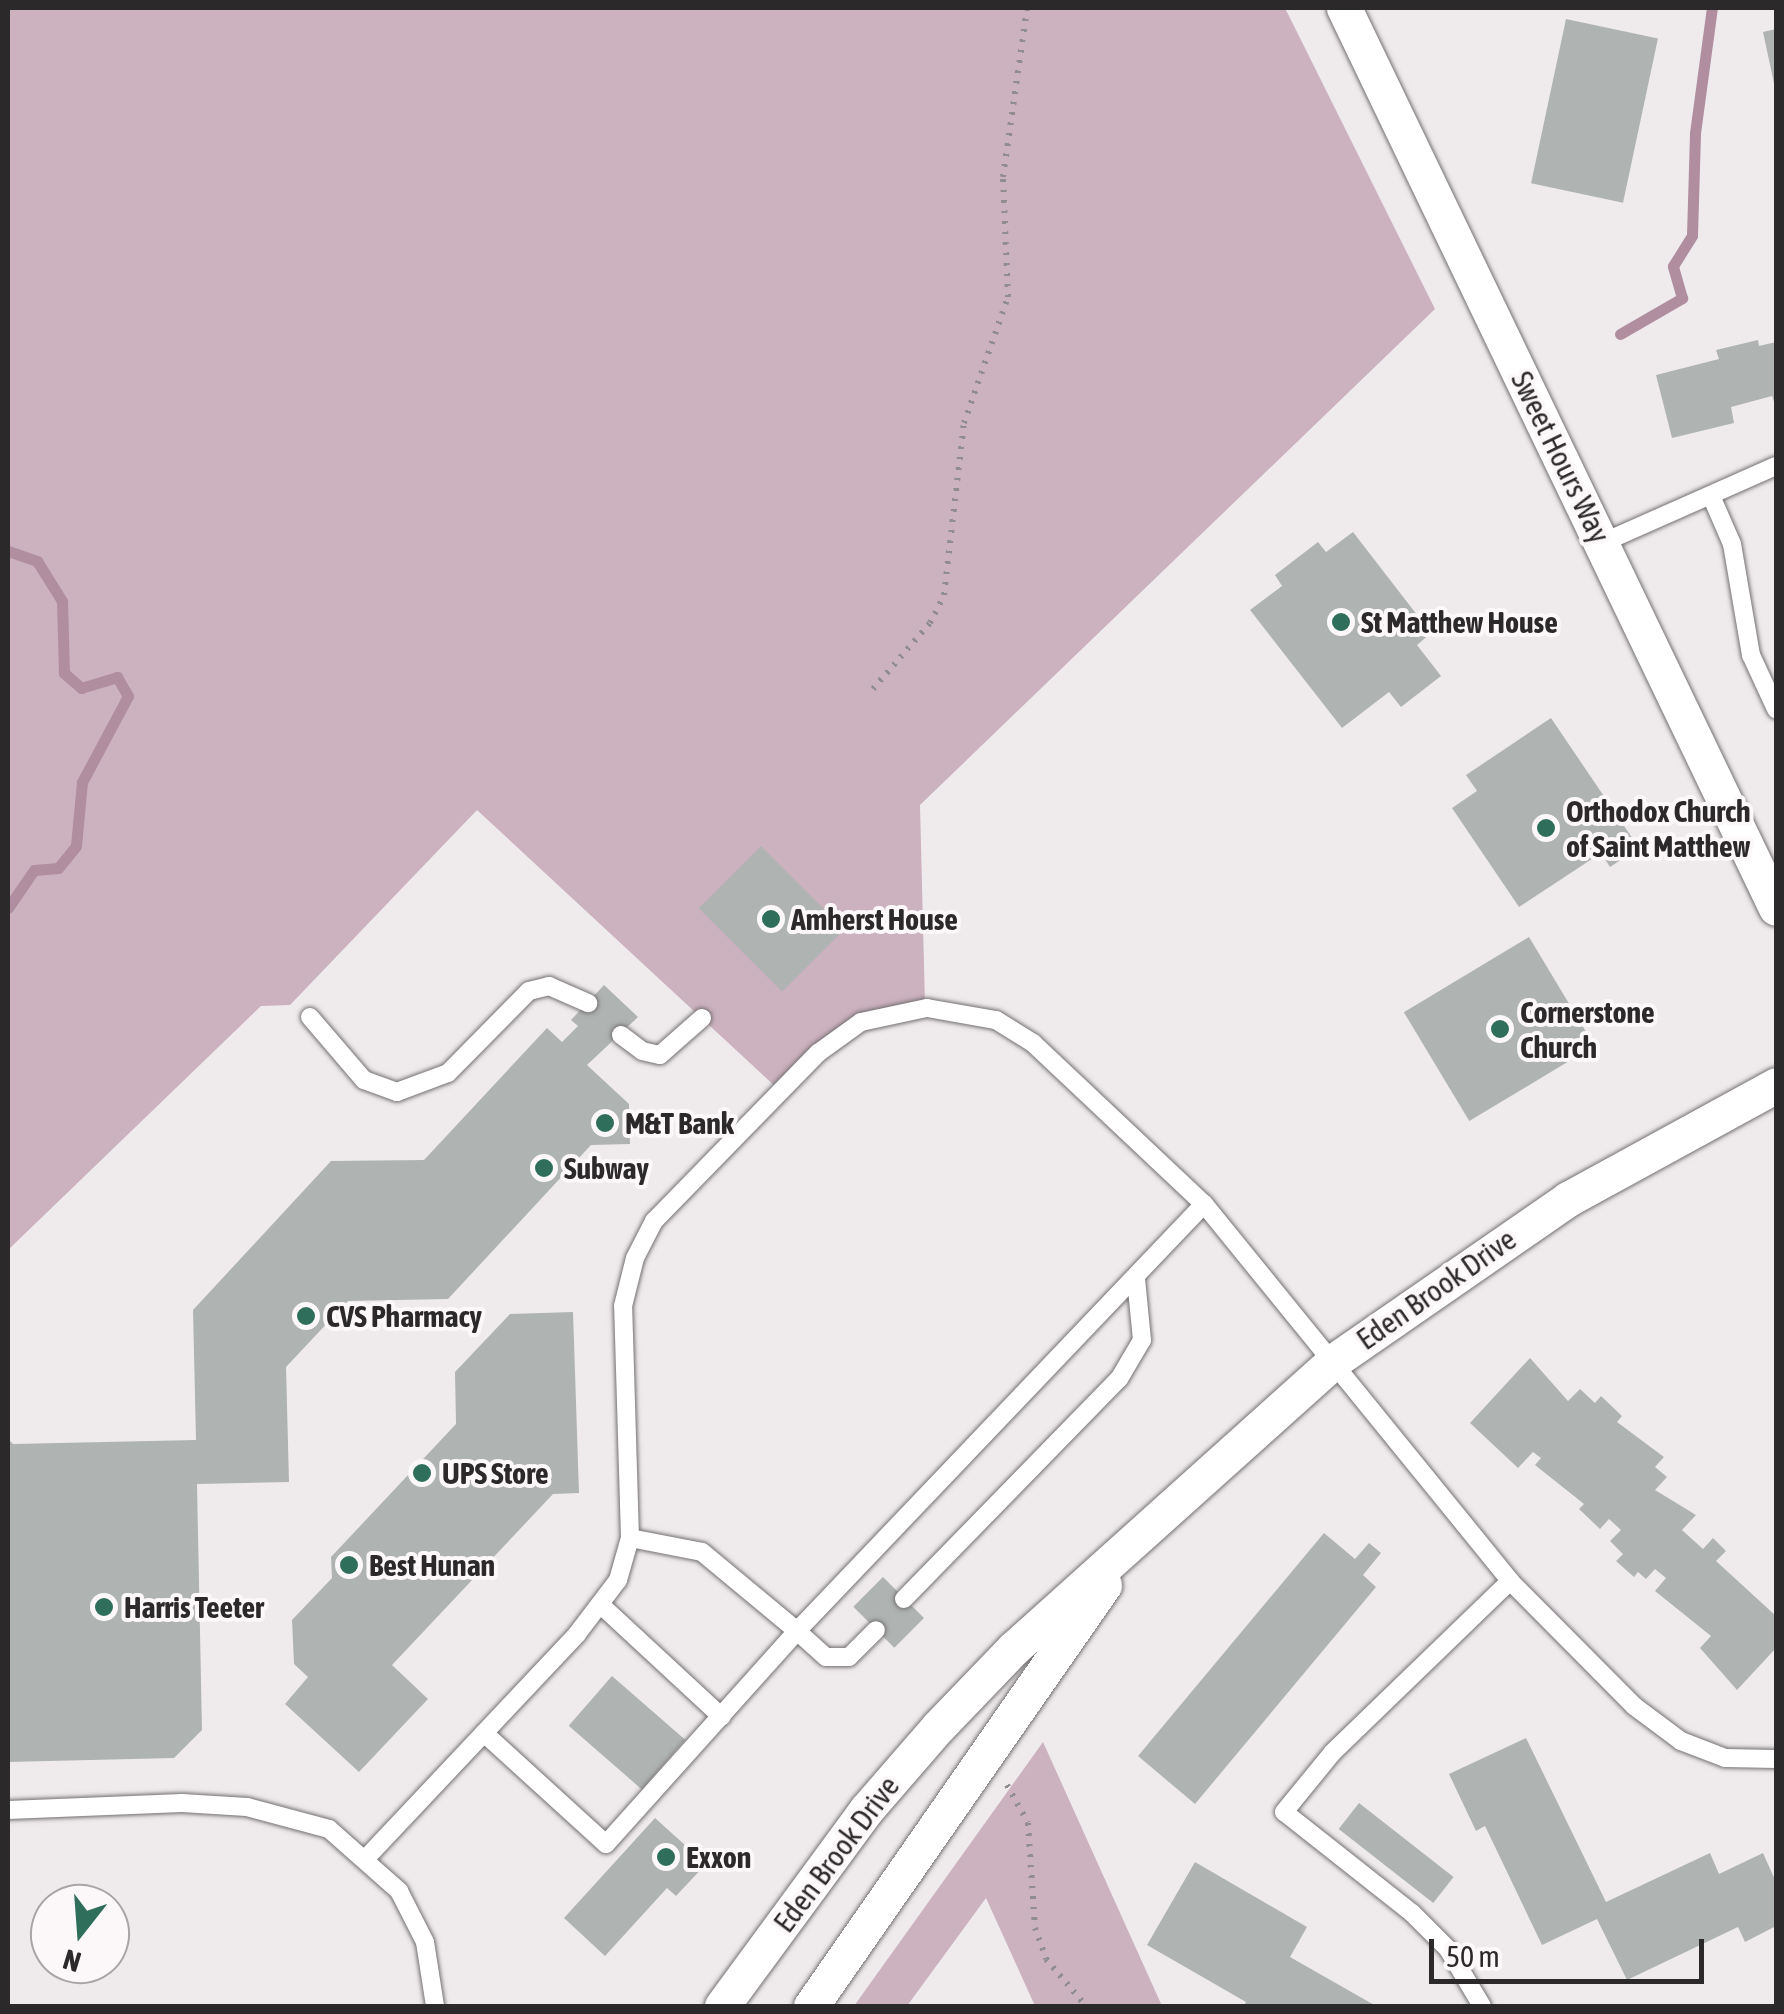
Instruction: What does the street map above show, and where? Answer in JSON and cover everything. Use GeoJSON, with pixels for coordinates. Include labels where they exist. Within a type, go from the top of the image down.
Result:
{"type":"FeatureCollection","features":[{"type":"Feature","properties":{"kind":"street","name":"Sweet Hours Way"},"geometry":{"type":"LineString","coordinates":[[1344,8],[1776,908]]}},
{"type":"Feature","properties":{"kind":"street","name":"Eden Brook Drive"},"geometry":{"type":"LineString","coordinates":[[722,2006],[866,1810],[938,1727],[1014,1648],[1334,1361],[1568,1199],[1776,1085]]}},
{"type":"Feature","properties":{"kind":"street","name":"Eden Brook Drive"},"geometry":{"type":"LineString","coordinates":[[811,2006],[1132,1543]]}},
{"type":"Feature","properties":{"kind":"lane"},"geometry":{"type":"LineString","coordinates":[[1602,543],[1712,498],[1776,466]]}},
{"type":"Feature","properties":{"kind":"lane"},"geometry":{"type":"LineString","coordinates":[[1712,498],[1732,544],[1751,654],[1776,710]]}},
{"type":"Feature","properties":{"kind":"lane"},"geometry":{"type":"LineString","coordinates":[[310,1016],[364,1080],[397,1092],[448,1072],[529,991],[549,986],[588,1002]]}},
{"type":"Feature","properties":{"kind":"lane"},"geometry":{"type":"LineString","coordinates":[[368,1856],[602,1606],[630,1538],[623,1306],[634,1258],[654,1221],[805,1064],[861,1022],[928,1008],[996,1020],[1033,1043],[1204,1204],[1510,1582],[1634,1706],[1681,1741],[1725,1758],[1776,1758]]}},
{"type":"Feature","properties":{"kind":"lane"},"geometry":{"type":"LineString","coordinates":[[622,1034],[642,1051],[660,1055],[702,1018]]}},
{"type":"Feature","properties":{"kind":"lane"},"geometry":{"type":"LineString","coordinates":[[484,1732],[606,1844],[797,1632],[1204,1204]]}},
{"type":"Feature","properties":{"kind":"lane"},"geometry":{"type":"LineString","coordinates":[[904,1599],[1118,1379],[1142,1340],[1136,1279]]}},
{"type":"Feature","properties":{"kind":"lane"},"geometry":{"type":"LineString","coordinates":[[630,1538],[702,1552],[826,1657],[848,1657],[876,1630]]}},
{"type":"Feature","properties":{"kind":"lane"},"geometry":{"type":"LineString","coordinates":[[1482,2006],[1448,1949],[1412,1912],[1284,1812],[1333,1752],[1510,1582]]}},
{"type":"Feature","properties":{"kind":"lane"},"geometry":{"type":"LineString","coordinates":[[602,1606],[722,1717]]}},
{"type":"Feature","properties":{"kind":"lane"},"geometry":{"type":"LineString","coordinates":[[8,1810],[247,1807],[329,1829],[368,1856],[399,1891],[425,1942],[435,2006]]}},
{"type":"Feature","properties":{"kind":"path"},"geometry":{"type":"LineString","coordinates":[[872,689],[930,623],[944,595],[964,423],[994,351],[1008,297],[1003,176],[1026,8]]}},
{"type":"Feature","properties":{"kind":"path"},"geometry":{"type":"LineString","coordinates":[[986,1758],[1028,1823],[1035,1928],[1046,1958],[1086,2006]]}},
{"type":"Feature","properties":{"kind":"shaded area"},"geometry":{"type":"Polygon","coordinates":[[[8,8],[1285,8],[1435,309],[920,805],[925,1005],[873,1015],[778,1089],[477,810],[290,1005],[261,1006],[8,1250],[8,8]]]}},
{"type":"Feature","properties":{"kind":"shaded area"},"geometry":{"type":"Polygon","coordinates":[[[1043,1742],[1162,2006],[1035,2006],[986,1898],[907,2006],[854,2006],[1043,1742]]]}},
{"type":"Feature","properties":{"kind":"building"},"geometry":{"type":"Polygon","coordinates":[[[1566,19],[1658,39],[1623,203],[1531,183],[1566,19]]]}},
{"type":"Feature","properties":{"kind":"building"},"geometry":{"type":"Polygon","coordinates":[[[1776,29],[1776,87],[1775,88],[1763,32],[1776,29]]]}},
{"type":"Feature","properties":{"kind":"building"},"geometry":{"type":"Polygon","coordinates":[[[1758,340],[1759,346],[1776,342],[1776,407],[1772,396],[1731,407],[1734,423],[1672,438],[1656,375],[1719,359],[1716,350],[1758,340]]]}},
{"type":"Feature","properties":{"kind":"building","name":"St Matthew House"},"geometry":{"type":"Polygon","coordinates":[[[1353,532],[1431,633],[1417,645],[1441,676],[1401,707],[1389,692],[1342,728],[1250,610],[1282,586],[1275,575],[1318,542],[1326,552],[1353,532]]]}},
{"type":"Feature","properties":{"kind":"building","name":"Orthodox Church of Saint Matthew"},"geometry":{"type":"Polygon","coordinates":[[[1551,718],[1639,848],[1610,867],[1601,853],[1519,907],[1452,808],[1477,791],[1466,775],[1551,718]]]}},
{"type":"Feature","properties":{"kind":"building","name":"Amherst House"},"geometry":{"type":"Polygon","coordinates":[[[761,846],[844,929],[782,992],[699,908],[761,846]]]}},
{"type":"Feature","properties":{"kind":"building","name":"Cornerstone Church"},"geometry":{"type":"Polygon","coordinates":[[[1529,937],[1594,1046],[1469,1121],[1404,1012],[1529,937]]]}},
{"type":"Feature","properties":{"kind":"building"},"geometry":{"type":"Polygon","coordinates":[[[604,985],[638,1017],[587,1065],[629,1104],[630,1144],[591,1145],[448,1299],[348,1301],[286,1367],[289,1482],[197,1484],[202,1730],[174,1758],[8,1762],[8,1439],[13,1444],[196,1440],[193,1310],[331,1161],[424,1160],[547,1028],[562,1042],[578,1026],[571,1020],[604,985]]]}},
{"type":"Feature","properties":{"kind":"building"},"geometry":{"type":"Polygon","coordinates":[[[573,1312],[579,1493],[553,1494],[392,1665],[428,1699],[359,1772],[285,1704],[308,1677],[294,1664],[292,1620],[332,1578],[331,1557],[456,1424],[455,1372],[510,1314],[573,1312]]]}},
{"type":"Feature","properties":{"kind":"building"},"geometry":{"type":"Polygon","coordinates":[[[1530,1358],[1568,1401],[1580,1389],[1595,1403],[1601,1396],[1622,1416],[1617,1422],[1664,1457],[1655,1467],[1667,1477],[1655,1490],[1696,1515],[1682,1530],[1703,1549],[1713,1538],[1726,1551],[1716,1561],[1776,1616],[1776,1648],[1737,1690],[1700,1648],[1711,1636],[1655,1591],[1666,1578],[1655,1569],[1646,1579],[1638,1572],[1634,1577],[1616,1561],[1623,1554],[1610,1541],[1621,1530],[1609,1519],[1600,1529],[1579,1509],[1584,1504],[1535,1465],[1541,1458],[1533,1452],[1518,1468],[1470,1423],[1530,1358]]]}},
{"type":"Feature","properties":{"kind":"building"},"geometry":{"type":"Polygon","coordinates":[[[1324,1533],[1355,1559],[1369,1543],[1381,1553],[1363,1575],[1376,1587],[1195,1804],[1138,1756],[1324,1533]]]}},
{"type":"Feature","properties":{"kind":"building"},"geometry":{"type":"Polygon","coordinates":[[[883,1577],[924,1618],[894,1648],[853,1607],[883,1577]]]}},
{"type":"Feature","properties":{"kind":"building","name":"Exxon"},"geometry":{"type":"Polygon","coordinates":[[[612,1676],[685,1740],[642,1789],[569,1726],[612,1676]]]}},
{"type":"Feature","properties":{"kind":"building"},"geometry":{"type":"Polygon","coordinates":[[[1526,1738],[1606,1902],[1710,1853],[1719,1874],[1763,1853],[1776,1882],[1776,1926],[1745,1942],[1738,1927],[1627,1980],[1597,1919],[1542,1945],[1485,1826],[1476,1831],[1449,1774],[1526,1738]]]}},
{"type":"Feature","properties":{"kind":"building"},"geometry":{"type":"Polygon","coordinates":[[[1359,1803],[1454,1877],[1433,1903],[1339,1829],[1359,1803]]]}},
{"type":"Feature","properties":{"kind":"building"},"geometry":{"type":"Polygon","coordinates":[[[655,1818],[706,1864],[676,1896],[667,1888],[605,1956],[564,1918],[655,1818]]]}},
{"type":"Feature","properties":{"kind":"building"},"geometry":{"type":"Polygon","coordinates":[[[1195,1862],[1307,1927],[1290,1957],[1376,2006],[1244,2006],[1246,2002],[1147,1945],[1195,1862]]]}},
{"type":"Feature","properties":{"kind":"waterway"},"geometry":{"type":"LineString","coordinates":[[1620,334],[1682,298],[1673,266],[1692,235],[1695,133],[1712,8]]}},
{"type":"Feature","properties":{"kind":"waterway"},"geometry":{"type":"LineString","coordinates":[[8,551],[37,561],[62,601],[64,673],[81,688],[117,677],[128,696],[82,782],[76,846],[58,868],[34,870],[8,908]]}},
{"type":"Feature","properties":{"kind":"place","name":"St Matthew House"},"geometry":{"type":"Point","coordinates":[1341,622]}},
{"type":"Feature","properties":{"kind":"place","name":"Orthodox Church of Saint Matthew"},"geometry":{"type":"Point","coordinates":[1546,828]}},
{"type":"Feature","properties":{"kind":"place","name":"Amherst House"},"geometry":{"type":"Point","coordinates":[771,919]}},
{"type":"Feature","properties":{"kind":"place","name":"Cornerstone Church"},"geometry":{"type":"Point","coordinates":[1500,1029]}},
{"type":"Feature","properties":{"kind":"place","name":"M&T Bank"},"geometry":{"type":"Point","coordinates":[605,1123]}},
{"type":"Feature","properties":{"kind":"place","name":"Subway"},"geometry":{"type":"Point","coordinates":[544,1168]}},
{"type":"Feature","properties":{"kind":"place","name":"CVS Pharmacy"},"geometry":{"type":"Point","coordinates":[306,1316]}},
{"type":"Feature","properties":{"kind":"place","name":"UPS Store"},"geometry":{"type":"Point","coordinates":[422,1473]}},
{"type":"Feature","properties":{"kind":"place","name":"Best Hunan"},"geometry":{"type":"Point","coordinates":[349,1565]}},
{"type":"Feature","properties":{"kind":"place","name":"Harris Teeter"},"geometry":{"type":"Point","coordinates":[104,1607]}},
{"type":"Feature","properties":{"kind":"place","name":"Exxon"},"geometry":{"type":"Point","coordinates":[666,1857]}}]}
